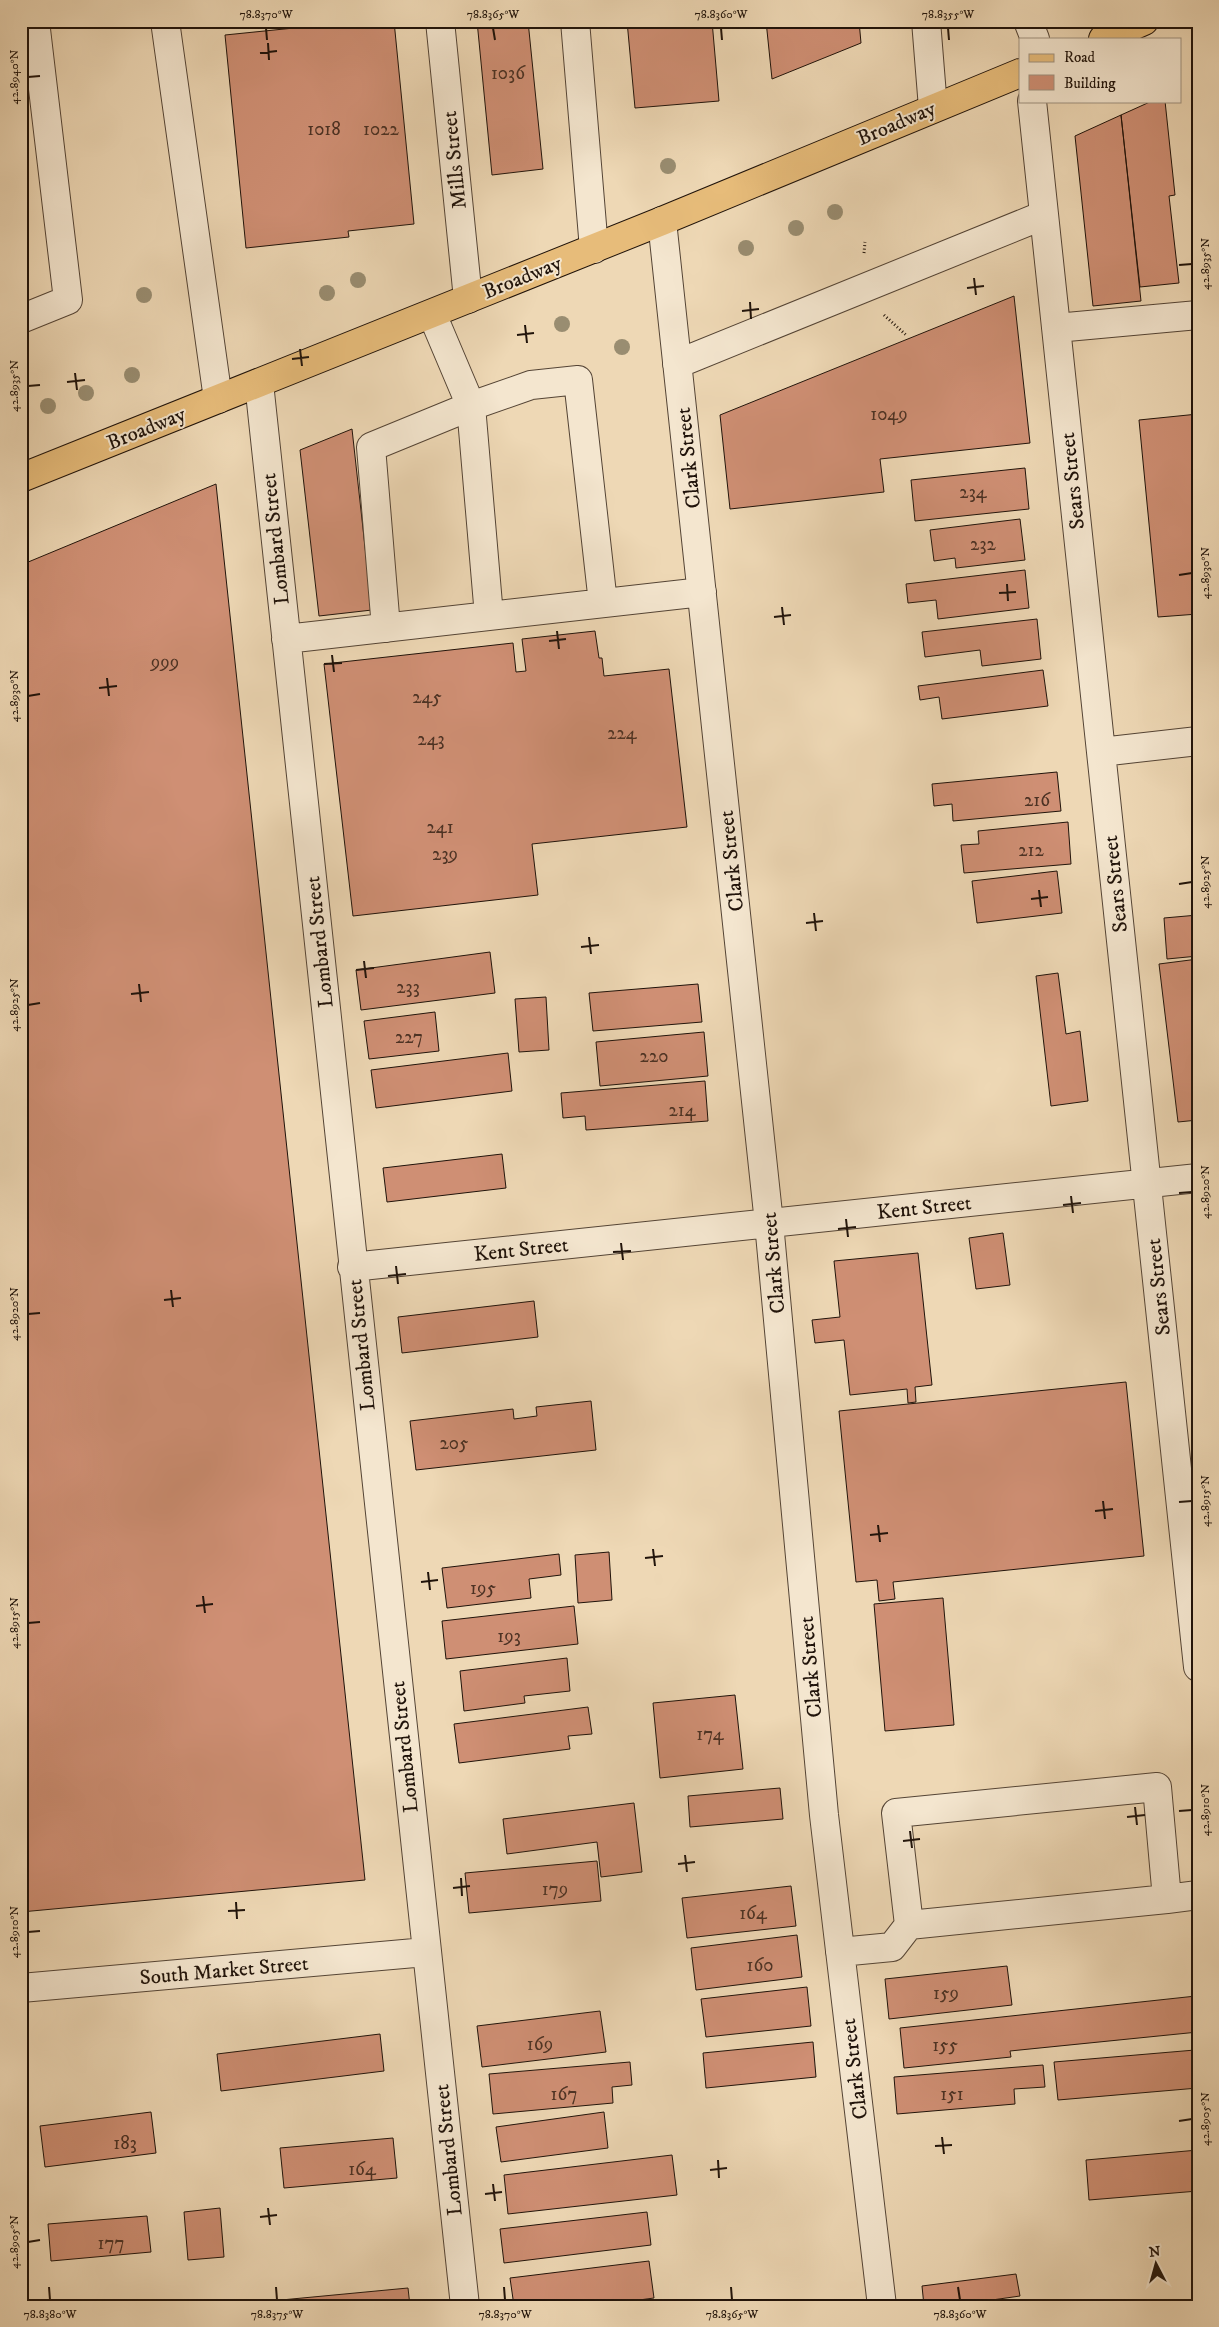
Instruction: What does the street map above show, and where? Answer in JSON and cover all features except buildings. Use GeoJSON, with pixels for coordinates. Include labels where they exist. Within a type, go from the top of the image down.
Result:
{"type":"FeatureCollection","features":[{"type":"Feature","properties":{"kind":"main road"},"geometry":{"type":"LineString","coordinates":[[1104,38],[1144,21]]}},
{"type":"Feature","properties":{"kind":"main road","name":"Broadway"},"geometry":{"type":"LineString","coordinates":[[21,478],[594,249],[1019,73]]}},
{"type":"Feature","properties":{"kind":"street"},"geometry":{"type":"LineString","coordinates":[[21,319],[68,300],[35,21]]}},
{"type":"Feature","properties":{"kind":"street"},"geometry":{"type":"LineString","coordinates":[[165,21],[218,399]]}},
{"type":"Feature","properties":{"kind":"street","name":"Mills Street"},"geometry":{"type":"LineString","coordinates":[[440,21],[468,298]]}},
{"type":"Feature","properties":{"kind":"street"},"geometry":{"type":"LineString","coordinates":[[575,21],[594,249]]}},
{"type":"Feature","properties":{"kind":"street"},"geometry":{"type":"LineString","coordinates":[[926,21],[932,108]]}},
{"type":"Feature","properties":{"kind":"street"},"geometry":{"type":"LineString","coordinates":[[1028,21],[1035,38]]}},
{"type":"Feature","properties":{"kind":"street","name":"Sears Street"},"geometry":{"type":"LineString","coordinates":[[1032,102],[1198,1667]]}},
{"type":"Feature","properties":{"kind":"street"},"geometry":{"type":"LineString","coordinates":[[677,364],[1044,215]]}},
{"type":"Feature","properties":{"kind":"street","name":"Clark Street"},"geometry":{"type":"LineString","coordinates":[[662,221],[769,1223],[823,1806],[882,2306]]}},
{"type":"Feature","properties":{"kind":"street"},"geometry":{"type":"LineString","coordinates":[[432,314],[471,406],[489,616]]}},
{"type":"Feature","properties":{"kind":"street"},"geometry":{"type":"LineString","coordinates":[[1056,328],[1198,314]]}},
{"type":"Feature","properties":{"kind":"street"},"geometry":{"type":"LineString","coordinates":[[386,628],[370,447],[471,406],[530,385],[578,380],[602,603]]}},
{"type":"Feature","properties":{"kind":"street","name":"Lombard Street"},"geometry":{"type":"LineString","coordinates":[[259,383],[464,2306]]}},
{"type":"Feature","properties":{"kind":"street"},"geometry":{"type":"LineString","coordinates":[[286,639],[702,592]]}},
{"type":"Feature","properties":{"kind":"street"},"geometry":{"type":"LineString","coordinates":[[1101,752],[1198,742]]}},
{"type":"Feature","properties":{"kind":"street","name":"Kent Street"},"geometry":{"type":"LineString","coordinates":[[352,1267],[1198,1178]]}},
{"type":"Feature","properties":{"kind":"street"},"geometry":{"type":"LineString","coordinates":[[840,1952],[892,1947],[909,1924],[896,1813],[1157,1787],[1167,1899]]}},
{"type":"Feature","properties":{"kind":"street"},"geometry":{"type":"LineString","coordinates":[[909,1924],[1198,1896]]}},
{"type":"Feature","properties":{"kind":"street","name":"South Market Street"},"geometry":{"type":"LineString","coordinates":[[21,1988],[426,1952]]}},
{"type":"Feature","properties":{"kind":"path"},"geometry":{"type":"LineString","coordinates":[[881,312],[906,335]]}}]}
